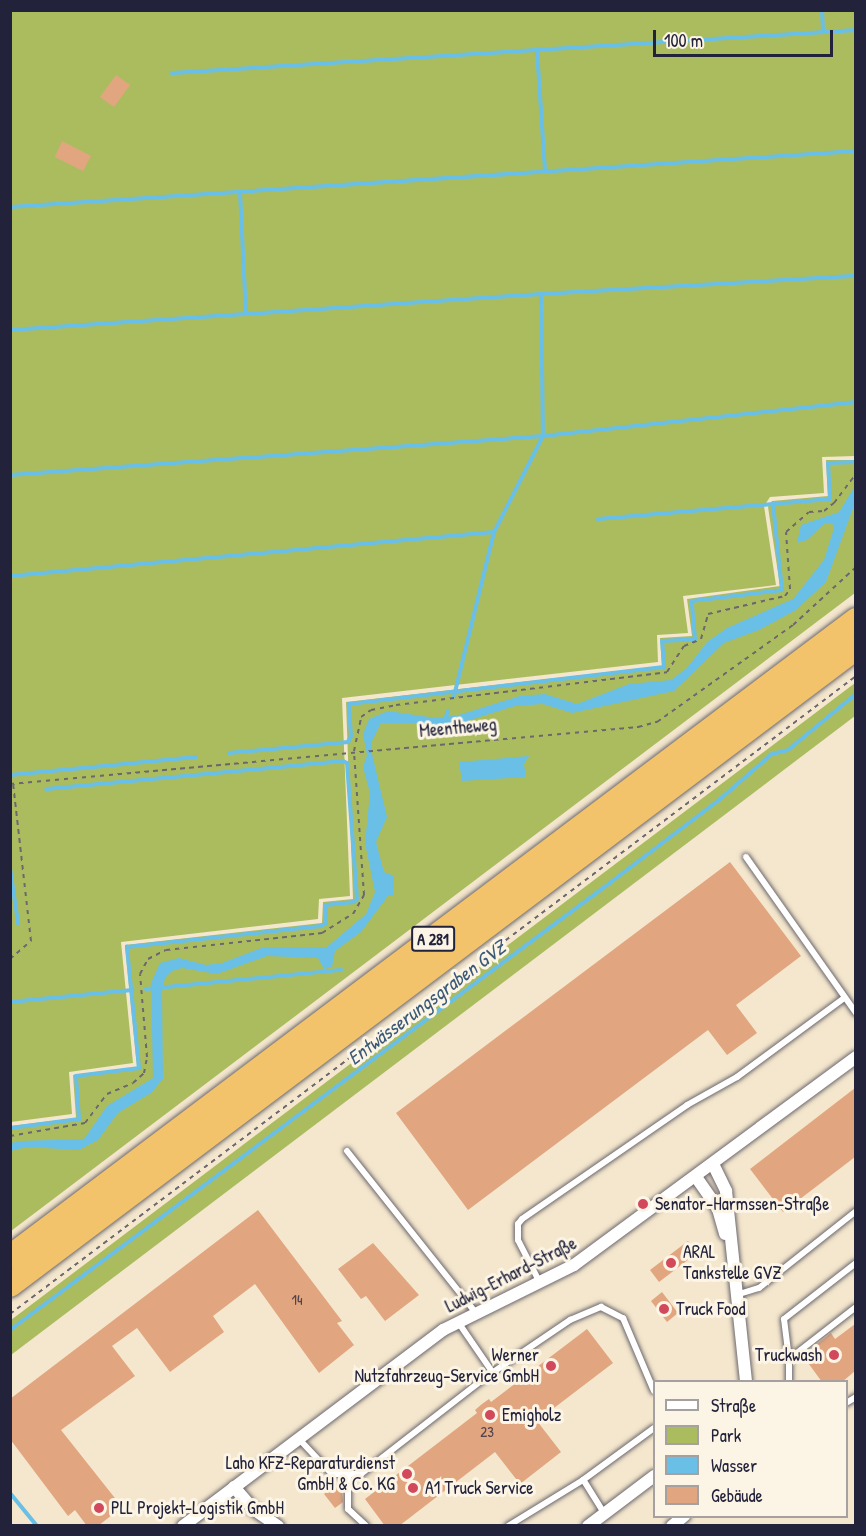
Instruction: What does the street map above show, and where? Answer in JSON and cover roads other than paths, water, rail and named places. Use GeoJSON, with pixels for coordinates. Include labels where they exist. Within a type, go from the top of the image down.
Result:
{"type":"FeatureCollection","features":[{"type":"Feature","properties":{"kind":"highway","name":"A 281"},"geometry":{"type":"LineString","coordinates":[[10,1257],[855,621]]}},
{"type":"Feature","properties":{"kind":"highway","name":"A 281"},"geometry":{"type":"LineString","coordinates":[[10,1285],[855,648]]}},
{"type":"Feature","properties":{"kind":"street","name":"Ludwig-Erhard-Straße"},"geometry":{"type":"LineString","coordinates":[[183,1526],[458,1321],[583,1259],[855,1057]]}},
{"type":"Feature","properties":{"kind":"street"},"geometry":{"type":"LineString","coordinates":[[713,1164],[726,1191],[730,1253],[746,1380]]}},
{"type":"Feature","properties":{"kind":"street"},"geometry":{"type":"LineString","coordinates":[[696,1177],[718,1209],[730,1253]]}},
{"type":"Feature","properties":{"kind":"street"},"geometry":{"type":"LineString","coordinates":[[588,1526],[653,1477]]}},
{"type":"Feature","properties":{"kind":"street"},"geometry":{"type":"LineString","coordinates":[[234,1487],[252,1508],[278,1526]]}},
{"type":"Feature","properties":{"kind":"lane"},"geometry":{"type":"LineString","coordinates":[[747,857],[855,1012]]}},
{"type":"Feature","properties":{"kind":"lane"},"geometry":{"type":"LineString","coordinates":[[540,1281],[518,1240],[518,1224],[522,1219],[687,1105],[737,1077],[844,998]]}},
{"type":"Feature","properties":{"kind":"lane"},"geometry":{"type":"LineString","coordinates":[[347,1151],[475,1312]]}},
{"type":"Feature","properties":{"kind":"lane"},"geometry":{"type":"LineString","coordinates":[[735,1295],[759,1288],[855,1211]]}},
{"type":"Feature","properties":{"kind":"lane"},"geometry":{"type":"LineString","coordinates":[[789,1380],[784,1319],[855,1263]]}},
{"type":"Feature","properties":{"kind":"lane"},"geometry":{"type":"LineString","coordinates":[[299,1438],[327,1471],[348,1477],[366,1472],[493,1373],[570,1320],[601,1306],[623,1318],[653,1389]]}},
{"type":"Feature","properties":{"kind":"lane"},"geometry":{"type":"LineString","coordinates":[[789,1359],[855,1307]]}},
{"type":"Feature","properties":{"kind":"lane"},"geometry":{"type":"LineString","coordinates":[[458,1321],[493,1373]]}},
{"type":"Feature","properties":{"kind":"lane"},"geometry":{"type":"LineString","coordinates":[[508,1526],[583,1480],[653,1429]]}},
{"type":"Feature","properties":{"kind":"lane"},"geometry":{"type":"LineString","coordinates":[[348,1477],[348,1509],[366,1526]]}},
{"type":"Feature","properties":{"kind":"lane"},"geometry":{"type":"LineString","coordinates":[[583,1480],[604,1513]]}},
{"type":"Feature","properties":{"kind":"water"},"geometry":{"type":"Polygon","coordinates":[[[855,486],[855,503],[826,582],[796,610],[759,630],[724,643],[674,691],[572,713],[543,704],[515,706],[470,720],[465,723],[466,730],[436,735],[434,728],[421,723],[381,723],[372,741],[372,754],[387,817],[376,842],[384,872],[394,876],[394,895],[388,896],[361,932],[335,951],[332,967],[324,969],[318,958],[267,956],[217,974],[182,968],[172,971],[165,978],[162,992],[163,1079],[151,1093],[118,1113],[98,1140],[79,1150],[27,1147],[11,1151],[11,1143],[20,1141],[84,1139],[107,1106],[153,1078],[151,983],[160,963],[179,958],[206,965],[222,963],[264,947],[327,947],[366,914],[375,892],[365,843],[370,793],[363,767],[367,755],[363,734],[369,719],[388,711],[436,718],[459,715],[520,696],[545,694],[577,704],[629,684],[671,680],[687,668],[707,642],[727,628],[793,599],[824,560],[834,528],[832,523],[825,523],[807,540],[797,543],[801,525],[839,512],[855,486]]]}},
{"type":"Feature","properties":{"kind":"water"},"geometry":{"type":"Polygon","coordinates":[[[529,756],[524,764],[526,777],[462,781],[459,762],[529,756]]]}},
{"type":"Feature","properties":{"kind":"waterway"},"geometry":{"type":"LineString","coordinates":[[44,10],[59,10]]}},
{"type":"Feature","properties":{"kind":"waterway"},"geometry":{"type":"LineString","coordinates":[[822,10],[823,32]]}},
{"type":"Feature","properties":{"kind":"waterway"},"geometry":{"type":"LineString","coordinates":[[172,73],[856,30]]}},
{"type":"Feature","properties":{"kind":"waterway"},"geometry":{"type":"LineString","coordinates":[[537,50],[545,171]]}},
{"type":"Feature","properties":{"kind":"waterway"},"geometry":{"type":"LineString","coordinates":[[10,207],[856,151]]}},
{"type":"Feature","properties":{"kind":"waterway"},"geometry":{"type":"LineString","coordinates":[[240,192],[246,314]]}},
{"type":"Feature","properties":{"kind":"waterway"},"geometry":{"type":"LineString","coordinates":[[541,294],[856,276]]}},
{"type":"Feature","properties":{"kind":"waterway"},"geometry":{"type":"LineString","coordinates":[[10,330],[541,294],[543,436],[494,532],[454,696]]}},
{"type":"Feature","properties":{"kind":"waterway"},"geometry":{"type":"LineString","coordinates":[[10,475],[543,436],[856,402]]}},
{"type":"Feature","properties":{"kind":"waterway"},"geometry":{"type":"LineString","coordinates":[[598,519],[830,499],[828,463],[856,462]]}},
{"type":"Feature","properties":{"kind":"waterway"},"geometry":{"type":"LineString","coordinates":[[229,753],[348,742],[351,736],[349,704],[664,667],[662,641],[695,639],[692,601],[782,590],[773,504]]}},
{"type":"Feature","properties":{"kind":"waterway"},"geometry":{"type":"LineString","coordinates":[[10,576],[494,532]]}},
{"type":"Feature","properties":{"kind":"waterway","name":"Entwässerungsgraben GVZ"},"geometry":{"type":"LineString","coordinates":[[10,1330],[611,882],[719,800],[772,754],[788,750],[856,694]]}},
{"type":"Feature","properties":{"kind":"waterway"},"geometry":{"type":"LineString","coordinates":[[444,722],[448,711]]}},
{"type":"Feature","properties":{"kind":"waterway"},"geometry":{"type":"LineString","coordinates":[[10,775],[196,757]]}},
{"type":"Feature","properties":{"kind":"waterway"},"geometry":{"type":"LineString","coordinates":[[10,1128],[79,1119],[76,1076],[139,1068],[127,947],[321,926],[326,923],[326,905],[354,902],[357,899],[347,763],[343,761],[46,789]]}},
{"type":"Feature","properties":{"kind":"waterway"},"geometry":{"type":"LineString","coordinates":[[10,868],[18,923]]}},
{"type":"Feature","properties":{"kind":"waterway"},"geometry":{"type":"LineString","coordinates":[[146,989],[341,970]]}},
{"type":"Feature","properties":{"kind":"waterway"},"geometry":{"type":"LineString","coordinates":[[10,1002],[132,990]]}},
{"type":"Feature","properties":{"kind":"waterway"},"geometry":{"type":"LineString","coordinates":[[10,1493],[37,1526]]}},
{"type":"Feature","properties":{"kind":"place","name":"Senator-Harmssen-Straße"},"geometry":{"type":"Point","coordinates":[643,1204]}},
{"type":"Feature","properties":{"kind":"place","name":"ARAL Tankstelle GVZ"},"geometry":{"type":"Point","coordinates":[671,1263]}},
{"type":"Feature","properties":{"kind":"place","name":"Truck Food"},"geometry":{"type":"Point","coordinates":[664,1309]}},
{"type":"Feature","properties":{"kind":"place","name":"Truckwash"},"geometry":{"type":"Point","coordinates":[834,1355]}},
{"type":"Feature","properties":{"kind":"place","name":"Werner Nutzfahrzeug-Service GmbH"},"geometry":{"type":"Point","coordinates":[551,1366]}},
{"type":"Feature","properties":{"kind":"place","name":"Emigholz"},"geometry":{"type":"Point","coordinates":[490,1415]}},
{"type":"Feature","properties":{"kind":"place","name":"Laho KFZ-Reparaturdienst GmbH & Co. KG"},"geometry":{"type":"Point","coordinates":[407,1474]}},
{"type":"Feature","properties":{"kind":"place","name":"A1 Truck Service"},"geometry":{"type":"Point","coordinates":[413,1488]}},
{"type":"Feature","properties":{"kind":"place","name":"PLL Projekt-Logistik GmbH"},"geometry":{"type":"Point","coordinates":[99,1508]}}]}
